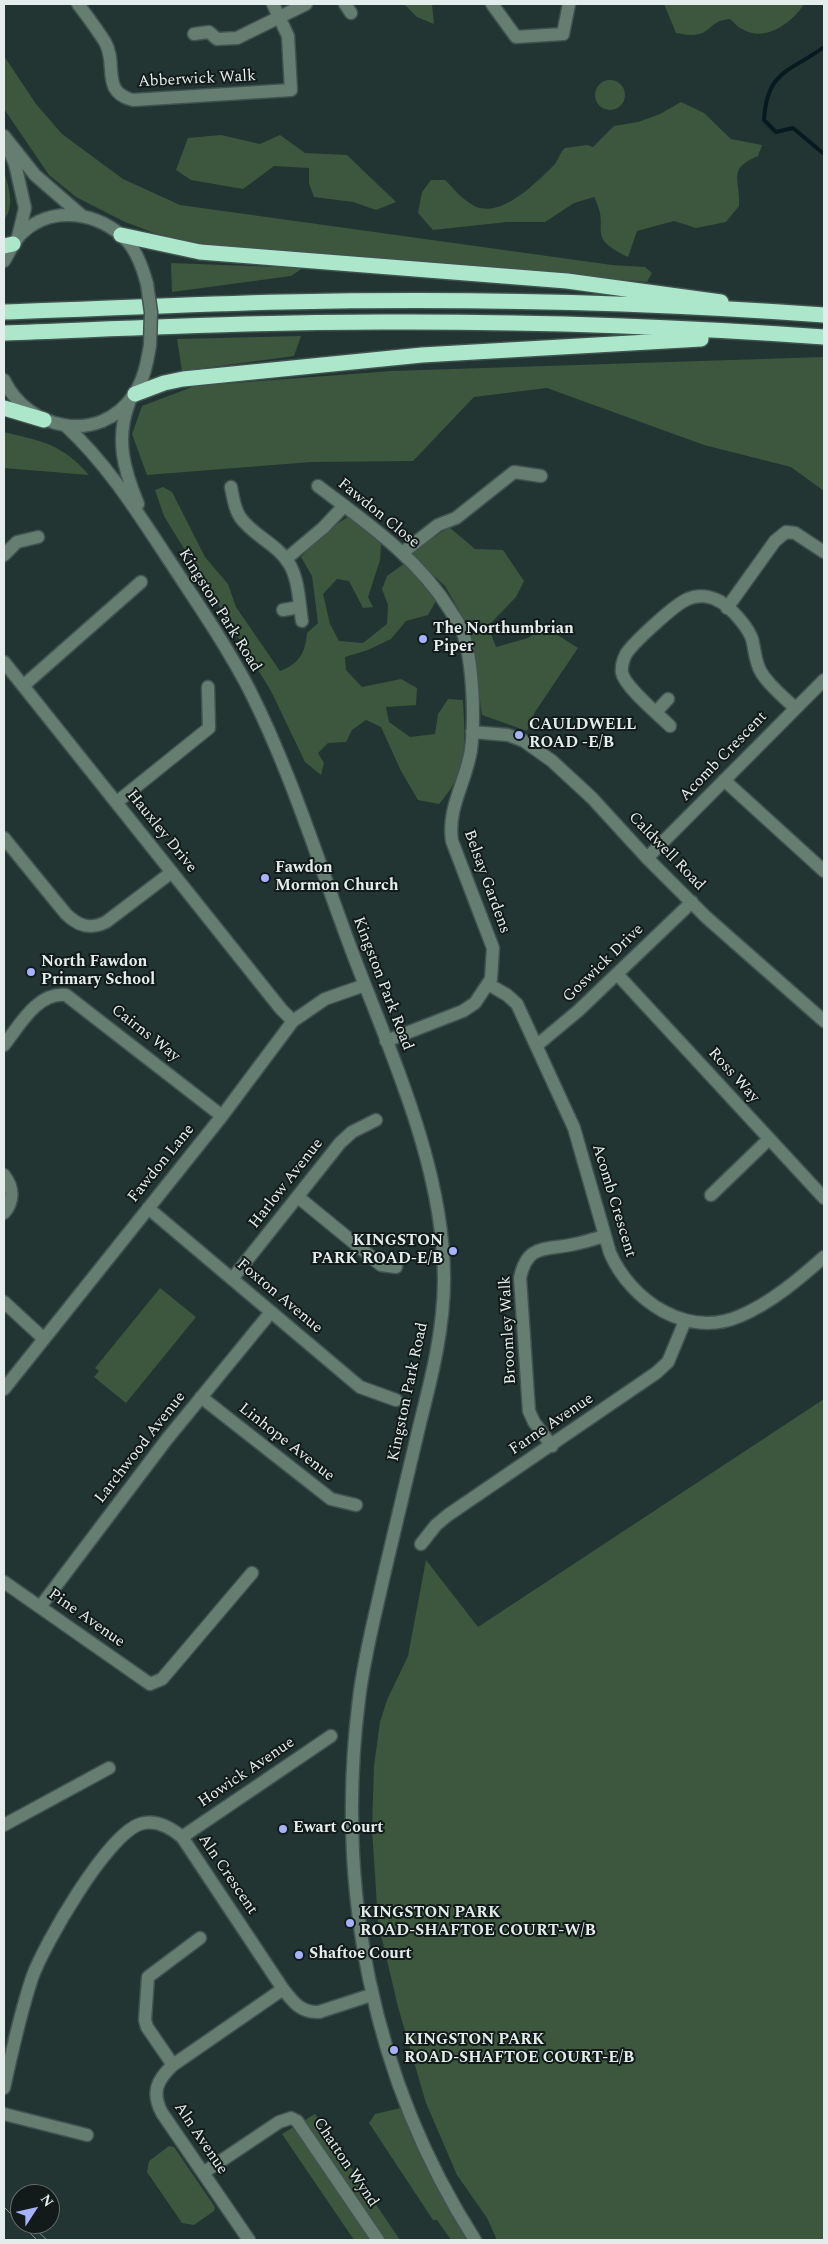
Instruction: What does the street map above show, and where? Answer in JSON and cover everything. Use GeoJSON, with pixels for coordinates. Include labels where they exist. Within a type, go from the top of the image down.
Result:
{"type":"FeatureCollection","features":[{"type":"Feature","properties":{"kind":"highway"},"geometry":{"type":"LineString","coordinates":[[121,235],[200,252],[567,281],[679,294],[784,312]]}},
{"type":"Feature","properties":{"kind":"highway"},"geometry":{"type":"LineString","coordinates":[[4,312],[273,302],[407,301],[528,302],[824,315]]}},
{"type":"Feature","properties":{"kind":"highway"},"geometry":{"type":"LineString","coordinates":[[4,333],[274,323],[408,322],[531,323],[779,333],[824,337]]}},
{"type":"Feature","properties":{"kind":"highway"},"geometry":{"type":"LineString","coordinates":[[133,397],[164,383],[183,379],[422,354],[779,333]]}},
{"type":"Feature","properties":{"kind":"highway"},"geometry":{"type":"LineString","coordinates":[[4,408],[44,420]]}},
{"type":"Feature","properties":{"kind":"street","name":"Abberwick Walk"},"geometry":{"type":"LineString","coordinates":[[78,4],[106,44],[114,90],[123,98],[132,100],[292,90],[288,36],[280,16]]}},
{"type":"Feature","properties":{"kind":"street"},"geometry":{"type":"LineString","coordinates":[[273,4],[280,16]]}},
{"type":"Feature","properties":{"kind":"street"},"geometry":{"type":"LineString","coordinates":[[194,34],[209,32],[217,39],[238,38],[306,4]]}},
{"type":"Feature","properties":{"kind":"street"},"geometry":{"type":"LineString","coordinates":[[492,4],[516,37],[563,34],[569,4]]}},
{"type":"Feature","properties":{"kind":"street"},"geometry":{"type":"LineString","coordinates":[[4,136],[35,175],[81,215],[121,235]]}},
{"type":"Feature","properties":{"kind":"street"},"geometry":{"type":"LineString","coordinates":[[4,141],[15,164],[26,208],[4,261]]}},
{"type":"Feature","properties":{"kind":"street"},"geometry":{"type":"LineString","coordinates":[[12,242],[40,220],[56,215],[81,215]]}},
{"type":"Feature","properties":{"kind":"street","name":"Kingston Park Road"},"geometry":{"type":"LineString","coordinates":[[121,235],[138,258],[147,284],[150,312],[150,345],[143,378],[123,417],[121,449],[131,486],[146,525]]}},
{"type":"Feature","properties":{"kind":"street"},"geometry":{"type":"LineString","coordinates":[[4,380],[14,397],[29,412],[44,420],[66,426],[85,426],[107,418],[133,397]]}},
{"type":"Feature","properties":{"kind":"street","name":"Kingston Park Road"},"geometry":{"type":"LineString","coordinates":[[66,426],[106,468],[146,525],[213,629],[248,688],[276,747],[386,1041],[413,1116],[435,1196],[442,1232],[444,1279],[442,1318],[434,1364],[371,1632],[357,1714],[352,1792],[354,1857],[357,1902],[371,1995],[406,2106],[443,2186],[476,2240]]}},
{"type":"Feature","properties":{"kind":"street"},"geometry":{"type":"LineString","coordinates":[[402,552],[438,525],[456,518],[514,472],[541,476]]}},
{"type":"Feature","properties":{"kind":"street","name":"Fawdon Close"},"geometry":{"type":"LineString","coordinates":[[318,486],[402,552],[439,593],[463,632],[471,682],[472,732]]}},
{"type":"Feature","properties":{"kind":"street"},"geometry":{"type":"LineString","coordinates":[[232,487],[234,506],[240,517],[286,559],[296,580],[302,621]]}},
{"type":"Feature","properties":{"kind":"street"},"geometry":{"type":"LineString","coordinates":[[286,559],[323,528],[344,506]]}},
{"type":"Feature","properties":{"kind":"street"},"geometry":{"type":"LineString","coordinates":[[727,608],[774,541],[786,532],[795,534],[824,552]]}},
{"type":"Feature","properties":{"kind":"street"},"geometry":{"type":"LineString","coordinates":[[4,555],[17,542],[38,537]]}},
{"type":"Feature","properties":{"kind":"street"},"geometry":{"type":"LineString","coordinates":[[23,686],[141,582]]}},
{"type":"Feature","properties":{"kind":"street"},"geometry":{"type":"LineString","coordinates":[[670,726],[628,684],[622,674],[622,663],[626,654],[679,603],[689,598],[701,596],[712,598],[727,608],[751,637],[757,665],[762,674],[795,708]]}},
{"type":"Feature","properties":{"kind":"street"},"geometry":{"type":"LineString","coordinates":[[283,610],[300,607]]}},
{"type":"Feature","properties":{"kind":"street","name":"Hauxley Drive"},"geometry":{"type":"LineString","coordinates":[[4,662],[294,1022]]}},
{"type":"Feature","properties":{"kind":"street","name":"Acomb Crescent"},"geometry":{"type":"LineString","coordinates":[[647,858],[824,680]]}},
{"type":"Feature","properties":{"kind":"street"},"geometry":{"type":"LineString","coordinates":[[117,802],[209,728],[208,687]]}},
{"type":"Feature","properties":{"kind":"street"},"geometry":{"type":"LineString","coordinates":[[656,712],[668,700]]}},
{"type":"Feature","properties":{"kind":"street","name":"Caldwell Road"},"geometry":{"type":"LineString","coordinates":[[472,732],[508,735],[524,741],[552,761],[592,798],[647,858],[692,902],[824,1021]]}},
{"type":"Feature","properties":{"kind":"street","name":"Belsay Gardens"},"geometry":{"type":"LineString","coordinates":[[386,1041],[463,1011],[475,1003],[488,984],[493,966],[493,948],[452,841],[450,828],[451,813],[470,752],[472,732]]}},
{"type":"Feature","properties":{"kind":"street"},"geometry":{"type":"LineString","coordinates":[[724,780],[824,871]]}},
{"type":"Feature","properties":{"kind":"street"},"geometry":{"type":"LineString","coordinates":[[4,838],[76,924],[97,926],[106,922],[172,872]]}},
{"type":"Feature","properties":{"kind":"street","name":"Goswick Drive"},"geometry":{"type":"LineString","coordinates":[[536,1046],[578,1011],[692,902]]}},
{"type":"Feature","properties":{"kind":"street","name":"Ross Way"},"geometry":{"type":"LineString","coordinates":[[617,974],[768,1140],[824,1198]]}},
{"type":"Feature","properties":{"kind":"street","name":"Acomb Crescent"},"geometry":{"type":"LineString","coordinates":[[488,984],[507,995],[517,1004],[574,1128],[605,1236],[617,1270],[628,1285],[660,1311],[684,1320],[718,1321],[739,1317],[766,1302],[804,1275],[824,1257]]}},
{"type":"Feature","properties":{"kind":"street","name":"Fawdon Lane"},"geometry":{"type":"LineString","coordinates":[[4,1389],[222,1116],[294,1022],[325,999],[365,985]]}},
{"type":"Feature","properties":{"kind":"street","name":"Cairns Way"},"geometry":{"type":"LineString","coordinates":[[4,1045],[39,1003],[52,995],[66,995],[222,1116]]}},
{"type":"Feature","properties":{"kind":"street","name":"Harlow Avenue"},"geometry":{"type":"LineString","coordinates":[[232,1280],[340,1143],[352,1132],[376,1120]]}},
{"type":"Feature","properties":{"kind":"street"},"geometry":{"type":"LineString","coordinates":[[711,1195],[768,1140]]}},
{"type":"Feature","properties":{"kind":"street"},"geometry":{"type":"LineString","coordinates":[[4,1175],[11,1187],[12,1195],[11,1202],[4,1213]]}},
{"type":"Feature","properties":{"kind":"street"},"geometry":{"type":"LineString","coordinates":[[298,1197],[381,1265],[396,1267]]}},
{"type":"Feature","properties":{"kind":"street","name":"Foxton Avenue"},"geometry":{"type":"LineString","coordinates":[[148,1208],[360,1387],[396,1400]]}},
{"type":"Feature","properties":{"kind":"street","name":"Broomley Walk"},"geometry":{"type":"LineString","coordinates":[[552,1446],[534,1422],[529,1410],[520,1278],[523,1264],[529,1255],[538,1250],[569,1246],[605,1236]]}},
{"type":"Feature","properties":{"kind":"street"},"geometry":{"type":"LineString","coordinates":[[4,1302],[43,1338]]}},
{"type":"Feature","properties":{"kind":"street","name":"Larchwood Avenue"},"geometry":{"type":"LineString","coordinates":[[40,1607],[201,1397],[271,1312]]}},
{"type":"Feature","properties":{"kind":"street","name":"Farne Avenue"},"geometry":{"type":"LineString","coordinates":[[421,1544],[436,1525],[448,1515],[552,1446],[656,1373],[668,1362],[684,1320]]}},
{"type":"Feature","properties":{"kind":"street","name":"Linhope Avenue"},"geometry":{"type":"LineString","coordinates":[[201,1397],[331,1499],[356,1505]]}},
{"type":"Feature","properties":{"kind":"street","name":"Pine Avenue"},"geometry":{"type":"LineString","coordinates":[[4,1582],[150,1684],[162,1679],[252,1573]]}},
{"type":"Feature","properties":{"kind":"street","name":"Howick Avenue"},"geometry":{"type":"LineString","coordinates":[[182,1837],[331,1736]]}},
{"type":"Feature","properties":{"kind":"street"},"geometry":{"type":"LineString","coordinates":[[4,1825],[109,1768]]}},
{"type":"Feature","properties":{"kind":"street","name":"Aln Crescent"},"geometry":{"type":"LineString","coordinates":[[4,2088],[9,2042],[41,1959],[79,1891],[112,1848],[131,1829],[148,1823],[172,1828],[182,1837],[292,2001],[310,2013],[319,2012],[371,1995]]}},
{"type":"Feature","properties":{"kind":"street"},"geometry":{"type":"LineString","coordinates":[[173,2065],[147,2027],[145,2020],[148,1977],[200,1938]]}},
{"type":"Feature","properties":{"kind":"street","name":"Aln Avenue"},"geometry":{"type":"LineString","coordinates":[[249,2240],[157,2104],[156,2088],[158,2081],[173,2065],[283,1988]]}},
{"type":"Feature","properties":{"kind":"street"},"geometry":{"type":"LineString","coordinates":[[4,2114],[87,2135]]}},
{"type":"Feature","properties":{"kind":"street","name":"Chatton Wynd"},"geometry":{"type":"LineString","coordinates":[[203,2173],[279,2122],[291,2118],[297,2121],[378,2240]]}},
{"type":"Feature","properties":{"kind":"green space"},"geometry":{"type":"Polygon","coordinates":[[[404,4],[432,4],[434,24],[417,17],[404,4]]]}},
{"type":"Feature","properties":{"kind":"green space"},"geometry":{"type":"Polygon","coordinates":[[[664,4],[804,4],[785,24],[769,32],[751,33],[740,28],[730,19],[716,23],[703,33],[688,35],[676,33],[664,4]]]}},
{"type":"Feature","properties":{"kind":"green space"},"geometry":{"type":"Polygon","coordinates":[[[4,56],[36,104],[62,134],[123,179],[180,205],[612,265],[645,267],[652,273],[647,282],[446,263],[223,247],[165,237],[125,222],[76,197],[49,175],[4,109],[4,56]]]}},
{"type":"Feature","properties":{"kind":"green space"},"geometry":{"type":"Polygon","coordinates":[[[610,80],[621,84],[625,95],[621,106],[610,110],[599,106],[595,95],[599,84],[610,80]]]}},
{"type":"Feature","properties":{"kind":"green space"},"geometry":{"type":"Polygon","coordinates":[[[681,102],[704,113],[731,139],[762,145],[758,156],[748,161],[738,171],[739,206],[726,222],[696,228],[674,221],[637,231],[628,257],[614,250],[602,237],[599,208],[594,197],[574,203],[545,222],[507,222],[433,230],[418,213],[422,192],[431,180],[445,180],[467,202],[482,208],[493,208],[505,204],[517,198],[538,180],[555,164],[565,148],[587,145],[593,147],[614,126],[638,122],[660,114],[681,102]]]}},
{"type":"Feature","properties":{"kind":"green space"},"geometry":{"type":"Polygon","coordinates":[[[221,135],[260,144],[280,135],[305,153],[347,155],[396,202],[376,210],[353,202],[314,197],[309,183],[309,168],[274,166],[243,189],[191,180],[176,170],[188,138],[221,135]]]}},
{"type":"Feature","properties":{"kind":"green space"},"geometry":{"type":"Polygon","coordinates":[[[4,172],[10,203],[4,220],[4,172]]]}},
{"type":"Feature","properties":{"kind":"green space"},"geometry":{"type":"Polygon","coordinates":[[[171,263],[303,268],[291,276],[172,292],[171,263]]]}},
{"type":"Feature","properties":{"kind":"green space"},"geometry":{"type":"Polygon","coordinates":[[[301,336],[294,356],[182,371],[177,339],[301,336]]]}},
{"type":"Feature","properties":{"kind":"green space"},"geometry":{"type":"Polygon","coordinates":[[[824,357],[824,491],[791,467],[704,445],[547,388],[474,397],[413,461],[311,462],[147,475],[132,434],[142,406],[195,386],[391,371],[824,357]]]}},
{"type":"Feature","properties":{"kind":"green space"},"geometry":{"type":"Polygon","coordinates":[[[4,432],[51,445],[70,456],[89,475],[4,468],[4,432]]]}},
{"type":"Feature","properties":{"kind":"green space"},"geometry":{"type":"Polygon","coordinates":[[[163,487],[172,492],[205,557],[228,584],[236,607],[280,671],[297,661],[303,652],[307,633],[318,623],[312,576],[301,557],[326,531],[348,517],[369,530],[381,544],[380,560],[368,597],[373,607],[363,608],[349,581],[337,579],[323,594],[330,624],[339,641],[363,643],[387,624],[388,605],[382,589],[387,576],[405,563],[436,601],[428,615],[406,621],[391,639],[368,650],[345,657],[346,670],[362,687],[401,679],[417,688],[416,705],[386,707],[389,722],[410,737],[435,734],[438,714],[448,699],[463,700],[464,743],[460,768],[449,792],[439,804],[418,800],[401,771],[381,727],[366,720],[352,730],[346,742],[328,743],[318,753],[324,763],[321,775],[305,762],[271,691],[164,516],[155,490],[163,487]]]}},
{"type":"Feature","properties":{"kind":"green space"},"geometry":{"type":"Polygon","coordinates":[[[449,527],[475,549],[503,550],[524,581],[516,597],[488,626],[496,647],[528,638],[545,627],[578,648],[535,712],[527,731],[482,715],[471,631],[445,586],[410,554],[449,527]]]}},
{"type":"Feature","properties":{"kind":"green space"},"geometry":{"type":"Polygon","coordinates":[[[160,1288],[196,1317],[126,1403],[94,1377],[99,1371],[95,1368],[160,1288]]]}},
{"type":"Feature","properties":{"kind":"green space"},"geometry":{"type":"Polygon","coordinates":[[[824,1399],[824,2240],[497,2240],[487,2218],[457,2175],[426,2103],[398,2007],[378,1922],[372,1828],[374,1766],[380,1722],[387,1700],[408,1656],[426,1560],[478,1627],[824,1399]]]}},
{"type":"Feature","properties":{"kind":"green space"},"geometry":{"type":"Polygon","coordinates":[[[401,2108],[424,2163],[467,2240],[451,2240],[437,2220],[433,2220],[369,2123],[375,2114],[401,2108]]]}},
{"type":"Feature","properties":{"kind":"green space"},"geometry":{"type":"Polygon","coordinates":[[[315,2114],[400,2240],[354,2240],[282,2134],[315,2114]]]}},
{"type":"Feature","properties":{"kind":"green space"},"geometry":{"type":"Polygon","coordinates":[[[169,2146],[174,2147],[215,2207],[214,2211],[194,2225],[182,2223],[147,2172],[149,2161],[169,2146]]]}},
{"type":"Feature","properties":{"kind":"waterway"},"geometry":{"type":"LineString","coordinates":[[824,47],[782,74],[775,82],[766,104],[764,120],[776,132],[793,128],[824,154]]}},
{"type":"Feature","properties":{"kind":"tram line"},"geometry":{"type":"LineString","coordinates":[[4,2207],[10,2213]]}},
{"type":"Feature","properties":{"kind":"tram line"},"geometry":{"type":"LineString","coordinates":[[31,2234],[37,2240]]}},
{"type":"Feature","properties":{"kind":"tram line"},"geometry":{"type":"LineString","coordinates":[[40,2234],[47,2240]]}},
{"type":"Feature","properties":{"kind":"place","name":"The Northumbrian Piper"},"geometry":{"type":"Point","coordinates":[423,639]}},
{"type":"Feature","properties":{"kind":"place","name":"CAULDWELL ROAD -E/B"},"geometry":{"type":"Point","coordinates":[519,735]}},
{"type":"Feature","properties":{"kind":"place","name":"Fawdon Mormon Church"},"geometry":{"type":"Point","coordinates":[265,878]}},
{"type":"Feature","properties":{"kind":"place","name":"North Fawdon Primary School"},"geometry":{"type":"Point","coordinates":[31,972]}},
{"type":"Feature","properties":{"kind":"place","name":"KINGSTON PARK ROAD-E/B"},"geometry":{"type":"Point","coordinates":[453,1251]}},
{"type":"Feature","properties":{"kind":"place","name":"Ewart Court"},"geometry":{"type":"Point","coordinates":[283,1829]}},
{"type":"Feature","properties":{"kind":"place","name":"KINGSTON PARK ROAD-SHAFTOE COURT-W/B"},"geometry":{"type":"Point","coordinates":[350,1923]}},
{"type":"Feature","properties":{"kind":"place","name":"Shaftoe Court"},"geometry":{"type":"Point","coordinates":[299,1955]}},
{"type":"Feature","properties":{"kind":"place","name":"KINGSTON PARK ROAD-SHAFTOE COURT-E/B"},"geometry":{"type":"Point","coordinates":[394,2050]}}]}
